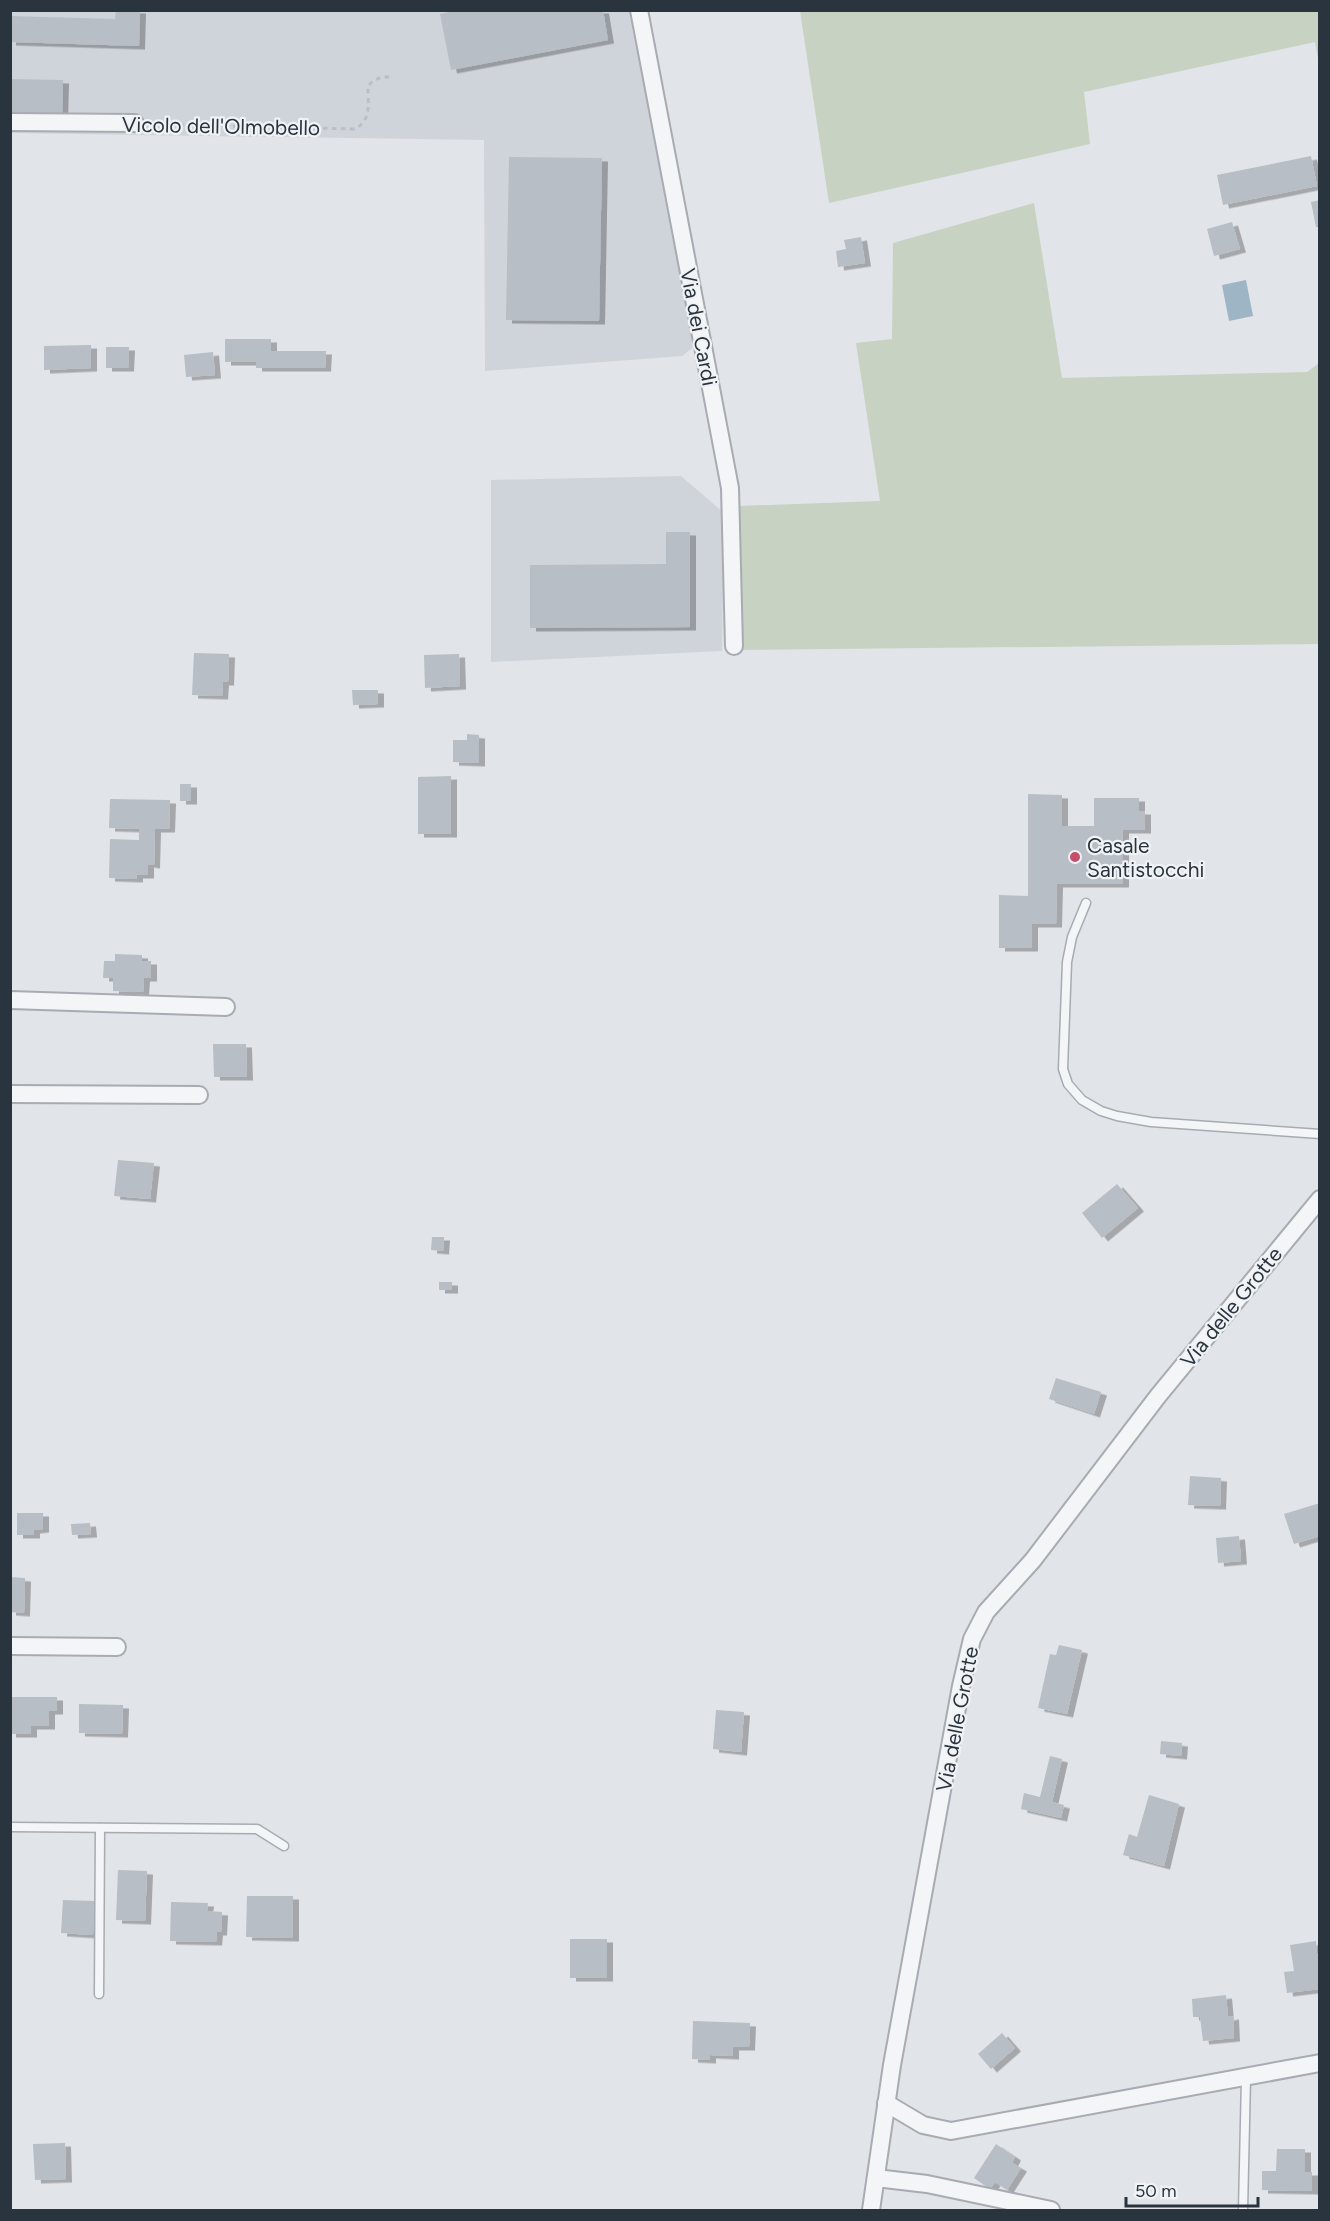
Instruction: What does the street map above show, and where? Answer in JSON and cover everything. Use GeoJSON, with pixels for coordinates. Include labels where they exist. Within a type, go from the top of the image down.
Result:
{"type":"FeatureCollection","features":[{"type":"Feature","properties":{"kind":"street","name":"Via dei Cardi"},"geometry":{"type":"LineString","coordinates":[[639,10],[730,488],[734,646]]}},
{"type":"Feature","properties":{"kind":"street","name":"Vicolo dell'Olmobello"},"geometry":{"type":"LineString","coordinates":[[10,122],[135,123]]}},
{"type":"Feature","properties":{"kind":"street"},"geometry":{"type":"LineString","coordinates":[[10,1000],[226,1007]]}},
{"type":"Feature","properties":{"kind":"street"},"geometry":{"type":"LineString","coordinates":[[10,1094],[199,1095]]}},
{"type":"Feature","properties":{"kind":"street","name":"Via delle Grotte"},"geometry":{"type":"LineString","coordinates":[[871,2211],[886,2103],[961,1686],[969,1648],[978,1625],[986,1611],[1040,1550],[1189,1357],[1320,1199]]}},
{"type":"Feature","properties":{"kind":"street"},"geometry":{"type":"LineString","coordinates":[[10,1646],[117,1647]]}},
{"type":"Feature","properties":{"kind":"street"},"geometry":{"type":"LineString","coordinates":[[886,2103],[923,2125],[951,2131],[1320,2063]]}},
{"type":"Feature","properties":{"kind":"street"},"geometry":{"type":"LineString","coordinates":[[876,2178],[927,2184],[1051,2211]]}},
{"type":"Feature","properties":{"kind":"lane"},"geometry":{"type":"LineString","coordinates":[[1086,903],[1069,949],[1066,974],[1063,1069],[1065,1078],[1075,1094],[1101,1111],[1132,1119],[1320,1134]]}},
{"type":"Feature","properties":{"kind":"lane"},"geometry":{"type":"LineString","coordinates":[[10,1827],[257,1829],[284,1846]]}},
{"type":"Feature","properties":{"kind":"lane"},"geometry":{"type":"LineString","coordinates":[[99,1994],[100,1828]]}},
{"type":"Feature","properties":{"kind":"lane"},"geometry":{"type":"LineString","coordinates":[[1243,2211],[1246,2078]]}},
{"type":"Feature","properties":{"kind":"path","name":"Vicolo dell'Olmobello"},"geometry":{"type":"LineString","coordinates":[[135,123],[353,129],[361,127],[366,119],[370,82],[393,76]]}},
{"type":"Feature","properties":{"kind":"shaded area"},"geometry":{"type":"Polygon","coordinates":[[[11,11],[637,11],[696,345],[682,356],[485,371],[484,140],[11,133],[11,11]]]}},
{"type":"Feature","properties":{"kind":"shaded area"},"geometry":{"type":"Polygon","coordinates":[[[681,476],[724,513],[722,651],[491,662],[491,480],[681,476]]]}},
{"type":"Feature","properties":{"kind":"green space"},"geometry":{"type":"Polygon","coordinates":[[[800,11],[1319,11],[1319,64],[1315,42],[1084,92],[1090,144],[829,203],[800,11]]]}},
{"type":"Feature","properties":{"kind":"green space"},"geometry":{"type":"Polygon","coordinates":[[[1034,203],[1062,378],[1307,372],[1319,363],[1319,644],[740,650],[739,506],[880,501],[856,343],[892,339],[893,243],[1034,203]]]}},
{"type":"Feature","properties":{"kind":"water"},"geometry":{"type":"Polygon","coordinates":[[[1246,280],[1253,316],[1229,321],[1222,285],[1246,280]]]}},
{"type":"Feature","properties":{"kind":"building"},"geometry":{"type":"Polygon","coordinates":[[[116,10],[140,10],[139,46],[10,42],[10,16],[115,19],[116,10]]]}},
{"type":"Feature","properties":{"kind":"building"},"geometry":{"type":"Polygon","coordinates":[[[459,10],[603,10],[608,40],[451,70],[440,14],[459,10]]]}},
{"type":"Feature","properties":{"kind":"building"},"geometry":{"type":"Polygon","coordinates":[[[10,79],[63,80],[62,119],[10,118],[10,79]]]}},
{"type":"Feature","properties":{"kind":"building"},"geometry":{"type":"Polygon","coordinates":[[[1311,156],[1317,186],[1223,205],[1217,175],[1311,156]]]}},
{"type":"Feature","properties":{"kind":"building"},"geometry":{"type":"Polygon","coordinates":[[[509,157],[602,158],[599,321],[506,320],[509,157]]]}},
{"type":"Feature","properties":{"kind":"building"},"geometry":{"type":"Polygon","coordinates":[[[1320,200],[1320,227],[1316,227],[1311,202],[1320,200]]]}},
{"type":"Feature","properties":{"kind":"building"},"geometry":{"type":"Polygon","coordinates":[[[1232,222],[1240,249],[1214,256],[1207,229],[1232,222]]]}},
{"type":"Feature","properties":{"kind":"building"},"geometry":{"type":"Polygon","coordinates":[[[861,237],[865,263],[838,267],[836,251],[846,249],[844,240],[861,237]]]}},
{"type":"Feature","properties":{"kind":"building"},"geometry":{"type":"Polygon","coordinates":[[[225,339],[271,339],[271,351],[326,351],[325,368],[256,368],[256,362],[225,362],[225,339]]]}},
{"type":"Feature","properties":{"kind":"building"},"geometry":{"type":"Polygon","coordinates":[[[91,345],[91,368],[44,370],[44,346],[91,345]]]}},
{"type":"Feature","properties":{"kind":"building"},"geometry":{"type":"Polygon","coordinates":[[[106,347],[129,347],[128,368],[106,368],[106,347]]]}},
{"type":"Feature","properties":{"kind":"building"},"geometry":{"type":"Polygon","coordinates":[[[213,352],[215,375],[186,377],[184,355],[213,352]]]}},
{"type":"Feature","properties":{"kind":"building"},"geometry":{"type":"Polygon","coordinates":[[[666,532],[690,532],[690,627],[530,628],[530,565],[666,564],[666,532]]]}},
{"type":"Feature","properties":{"kind":"building"},"geometry":{"type":"Polygon","coordinates":[[[194,653],[229,654],[228,682],[223,682],[222,696],[192,695],[194,653]]]}},
{"type":"Feature","properties":{"kind":"building"},"geometry":{"type":"Polygon","coordinates":[[[459,654],[460,686],[425,688],[424,655],[459,654]]]}},
{"type":"Feature","properties":{"kind":"building"},"geometry":{"type":"Polygon","coordinates":[[[352,690],[378,690],[378,704],[353,705],[352,690]]]}},
{"type":"Feature","properties":{"kind":"building"},"geometry":{"type":"Polygon","coordinates":[[[467,734],[479,735],[479,763],[453,762],[453,740],[467,740],[467,734]]]}},
{"type":"Feature","properties":{"kind":"building"},"geometry":{"type":"Polygon","coordinates":[[[451,776],[451,834],[418,834],[418,777],[451,776]]]}},
{"type":"Feature","properties":{"kind":"building"},"geometry":{"type":"Polygon","coordinates":[[[180,784],[191,784],[191,801],[180,801],[180,784]]]}},
{"type":"Feature","properties":{"kind":"building","name":"Casale Santistocchi"},"geometry":{"type":"Polygon","coordinates":[[[1028,794],[1062,795],[1062,826],[1094,826],[1094,798],[1139,798],[1139,811],[1145,811],[1145,830],[1123,830],[1123,884],[1057,884],[1056,924],[1032,924],[1032,948],[999,948],[999,895],[1028,896],[1028,794]]]}},
{"type":"Feature","properties":{"kind":"building"},"geometry":{"type":"Polygon","coordinates":[[[110,799],[170,800],[169,829],[155,829],[154,865],[148,864],[148,875],[137,875],[137,879],[109,878],[110,839],[139,840],[139,829],[109,828],[110,799]]]}},
{"type":"Feature","properties":{"kind":"building"},"geometry":{"type":"Polygon","coordinates":[[[115,954],[142,955],[142,961],[151,961],[151,978],[144,978],[143,992],[113,991],[113,978],[103,978],[104,961],[115,961],[115,954]]]}},
{"type":"Feature","properties":{"kind":"building"},"geometry":{"type":"Polygon","coordinates":[[[213,1044],[246,1044],[247,1077],[214,1077],[213,1044]]]}},
{"type":"Feature","properties":{"kind":"building"},"geometry":{"type":"Polygon","coordinates":[[[118,1160],[154,1163],[150,1199],[114,1196],[118,1160]]]}},
{"type":"Feature","properties":{"kind":"building"},"geometry":{"type":"Polygon","coordinates":[[[1117,1184],[1138,1208],[1102,1238],[1082,1213],[1117,1184]]]}},
{"type":"Feature","properties":{"kind":"building"},"geometry":{"type":"Polygon","coordinates":[[[432,1237],[444,1237],[443,1251],[431,1250],[432,1237]]]}},
{"type":"Feature","properties":{"kind":"building"},"geometry":{"type":"Polygon","coordinates":[[[439,1282],[452,1282],[452,1290],[439,1290],[439,1282]]]}},
{"type":"Feature","properties":{"kind":"building"},"geometry":{"type":"Polygon","coordinates":[[[1056,1378],[1101,1392],[1094,1414],[1049,1399],[1056,1378]]]}},
{"type":"Feature","properties":{"kind":"building"},"geometry":{"type":"Polygon","coordinates":[[[1190,1476],[1221,1478],[1220,1506],[1188,1505],[1190,1476]]]}},
{"type":"Feature","properties":{"kind":"building"},"geometry":{"type":"Polygon","coordinates":[[[1320,1503],[1320,1536],[1294,1544],[1284,1514],[1320,1503]]]}},
{"type":"Feature","properties":{"kind":"building"},"geometry":{"type":"Polygon","coordinates":[[[17,1513],[43,1513],[43,1529],[34,1530],[34,1535],[17,1535],[17,1513]]]}},
{"type":"Feature","properties":{"kind":"building"},"geometry":{"type":"Polygon","coordinates":[[[90,1523],[91,1534],[72,1535],[71,1524],[90,1523]]]}},
{"type":"Feature","properties":{"kind":"building"},"geometry":{"type":"Polygon","coordinates":[[[1239,1536],[1241,1561],[1218,1563],[1216,1538],[1239,1536]]]}},
{"type":"Feature","properties":{"kind":"building"},"geometry":{"type":"Polygon","coordinates":[[[10,1577],[25,1578],[24,1613],[10,1612],[10,1577]]]}},
{"type":"Feature","properties":{"kind":"building"},"geometry":{"type":"Polygon","coordinates":[[[1059,1645],[1082,1650],[1067,1714],[1038,1708],[1050,1654],[1056,1655],[1059,1645]]]}},
{"type":"Feature","properties":{"kind":"building"},"geometry":{"type":"Polygon","coordinates":[[[10,1697],[57,1697],[57,1711],[49,1711],[49,1726],[31,1726],[31,1734],[10,1734],[10,1697]]]}},
{"type":"Feature","properties":{"kind":"building"},"geometry":{"type":"Polygon","coordinates":[[[79,1704],[123,1705],[122,1734],[79,1733],[79,1704]]]}},
{"type":"Feature","properties":{"kind":"building"},"geometry":{"type":"Polygon","coordinates":[[[716,1710],[744,1712],[741,1752],[713,1749],[716,1710]]]}},
{"type":"Feature","properties":{"kind":"building"},"geometry":{"type":"Polygon","coordinates":[[[1161,1741],[1182,1743],[1181,1756],[1160,1754],[1161,1741]]]}},
{"type":"Feature","properties":{"kind":"building"},"geometry":{"type":"Polygon","coordinates":[[[1050,1756],[1062,1759],[1052,1802],[1064,1805],[1061,1818],[1021,1809],[1024,1793],[1040,1797],[1050,1756]]]}},
{"type":"Feature","properties":{"kind":"building"},"geometry":{"type":"Polygon","coordinates":[[[1149,1795],[1179,1804],[1164,1866],[1123,1855],[1129,1834],[1137,1837],[1149,1795]]]}},
{"type":"Feature","properties":{"kind":"building"},"geometry":{"type":"Polygon","coordinates":[[[118,1870],[147,1871],[145,1921],[116,1920],[118,1870]]]}},
{"type":"Feature","properties":{"kind":"building"},"geometry":{"type":"Polygon","coordinates":[[[247,1896],[293,1896],[293,1938],[246,1937],[247,1896]]]}},
{"type":"Feature","properties":{"kind":"building"},"geometry":{"type":"Polygon","coordinates":[[[63,1900],[94,1901],[93,1935],[61,1933],[63,1900]]]}},
{"type":"Feature","properties":{"kind":"building"},"geometry":{"type":"Polygon","coordinates":[[[171,1902],[208,1903],[207,1911],[222,1912],[221,1932],[217,1932],[216,1942],[170,1941],[171,1902]]]}},
{"type":"Feature","properties":{"kind":"building"},"geometry":{"type":"Polygon","coordinates":[[[570,1939],[607,1939],[607,1978],[570,1978],[570,1939]]]}},
{"type":"Feature","properties":{"kind":"building"},"geometry":{"type":"Polygon","coordinates":[[[1316,1941],[1317,1953],[1320,1953],[1320,1989],[1287,1993],[1284,1972],[1294,1971],[1290,1945],[1316,1941]]]}},
{"type":"Feature","properties":{"kind":"building"},"geometry":{"type":"Polygon","coordinates":[[[1226,1995],[1228,2017],[1233,2016],[1234,2038],[1203,2041],[1200,2017],[1193,2017],[1192,1999],[1226,1995]]]}},
{"type":"Feature","properties":{"kind":"building"},"geometry":{"type":"Polygon","coordinates":[[[693,2021],[750,2023],[749,2047],[733,2047],[733,2056],[710,2055],[710,2060],[692,2059],[693,2021]]]}},
{"type":"Feature","properties":{"kind":"building"},"geometry":{"type":"Polygon","coordinates":[[[1002,2033],[1015,2048],[991,2069],[978,2054],[1002,2033]]]}},
{"type":"Feature","properties":{"kind":"building"},"geometry":{"type":"Polygon","coordinates":[[[65,2143],[66,2179],[35,2180],[33,2144],[65,2143]]]}},
{"type":"Feature","properties":{"kind":"building"},"geometry":{"type":"Polygon","coordinates":[[[996,2144],[1015,2157],[1012,2163],[1021,2168],[1007,2190],[995,2182],[990,2189],[974,2178],[996,2144]]]}},
{"type":"Feature","properties":{"kind":"building"},"geometry":{"type":"Polygon","coordinates":[[[1277,2149],[1305,2149],[1305,2172],[1312,2172],[1312,2191],[1262,2190],[1262,2171],[1276,2171],[1277,2149]]]}},
{"type":"Feature","properties":{"kind":"place","name":"Casale Santistocchi"},"geometry":{"type":"Point","coordinates":[1075,857]}}]}
